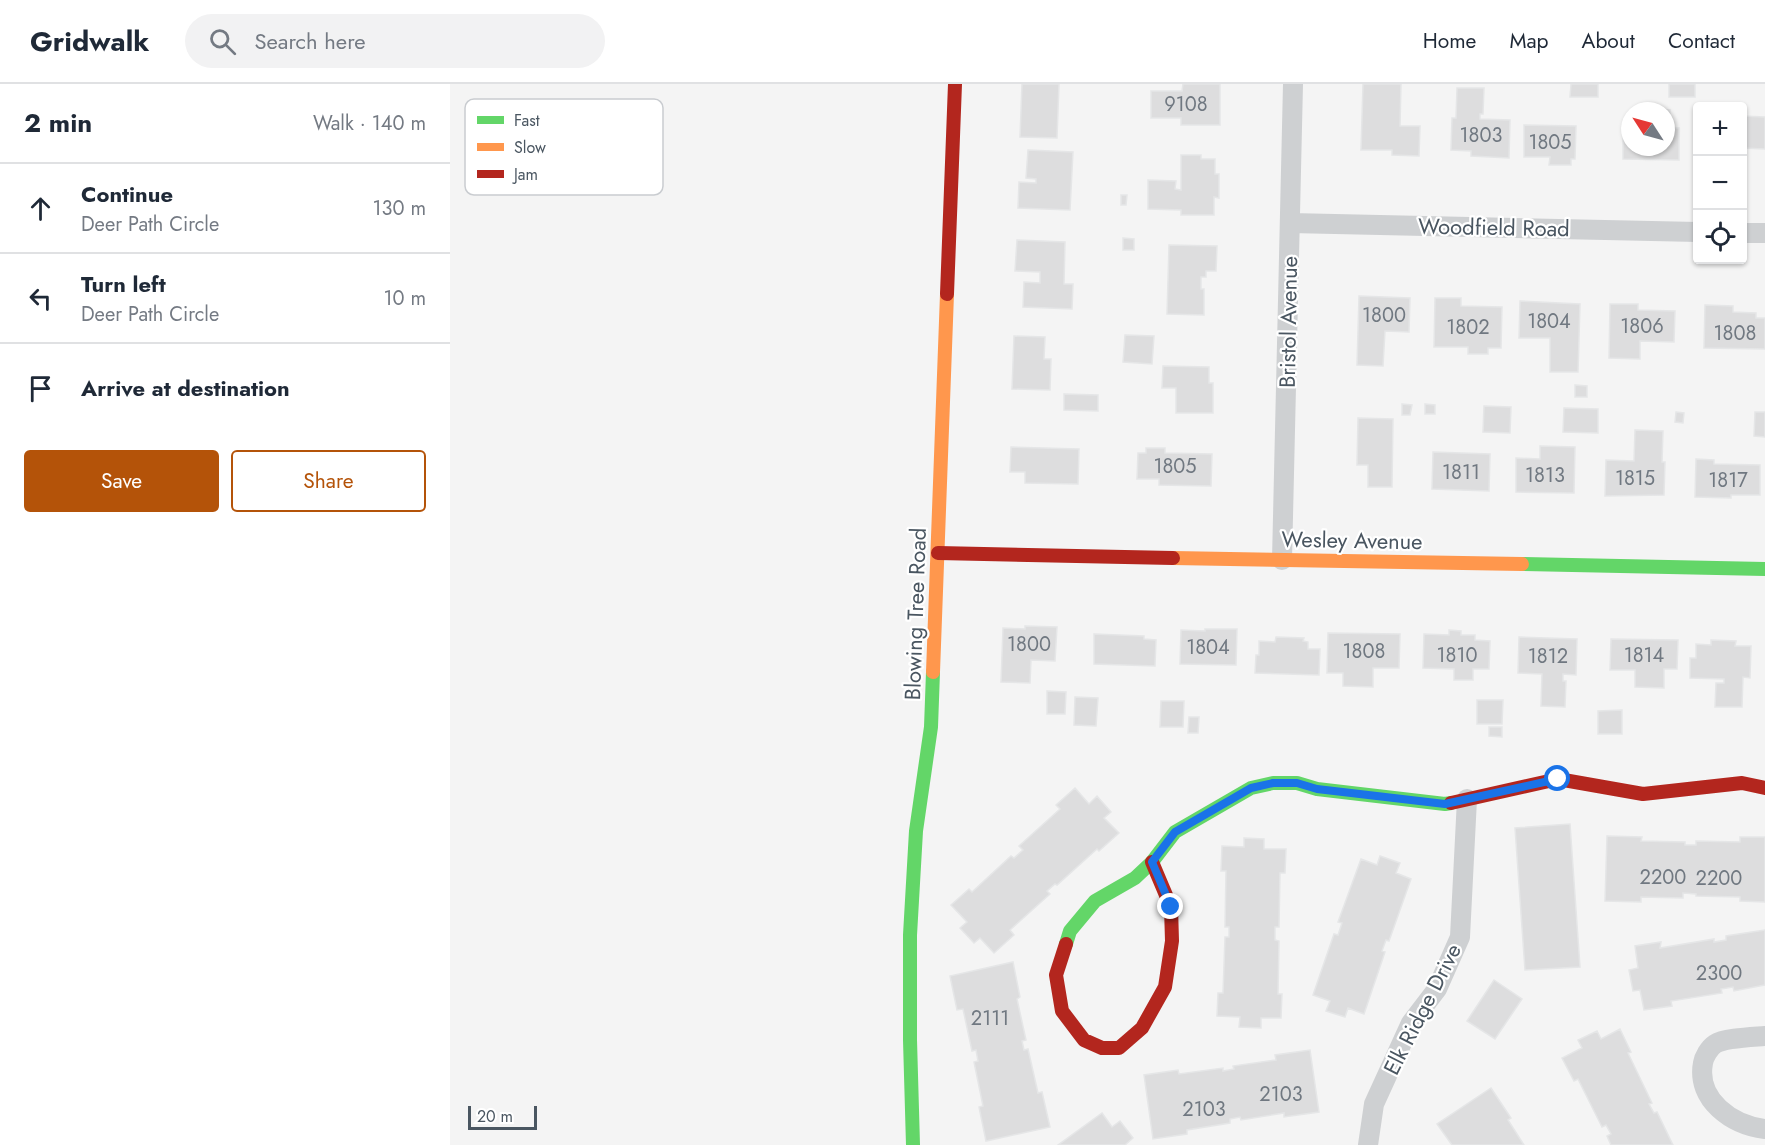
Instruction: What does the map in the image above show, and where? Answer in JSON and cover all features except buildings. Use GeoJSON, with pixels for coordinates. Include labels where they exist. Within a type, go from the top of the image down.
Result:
{"type":"FeatureCollection","features":[{"type":"Feature","properties":{"kind":"street","name":"Blowing Tree Road"},"geometry":{"type":"LineString","coordinates":[[913,1145],[909,1051],[911,920],[922,776],[931,726],[955,84]]}},
{"type":"Feature","properties":{"kind":"street","name":"Bristol Avenue"},"geometry":{"type":"LineString","coordinates":[[1282,560],[1293,84]]}},
{"type":"Feature","properties":{"kind":"street","name":"Woodfield Road"},"geometry":{"type":"LineString","coordinates":[[1290,223],[1693,232]]}},
{"type":"Feature","properties":{"kind":"street"},"geometry":{"type":"LineString","coordinates":[[1747,233],[1765,233]]}},
{"type":"Feature","properties":{"kind":"street","name":"Wesley Avenue"},"geometry":{"type":"LineString","coordinates":[[938,553],[1765,569]]}},
{"type":"Feature","properties":{"kind":"street"},"geometry":{"type":"LineString","coordinates":[[1152,862],[1171,907],[1172,941],[1165,987],[1142,1029],[1119,1048],[1102,1048],[1084,1040],[1062,1011],[1056,975],[1070,931],[1095,901],[1135,878],[1152,862],[1175,832],[1251,788],[1273,783],[1297,783],[1317,789],[1445,804],[1558,779],[1643,794],[1742,783],[1765,788]]}},
{"type":"Feature","properties":{"kind":"street","name":"Elk Ridge Drive"},"geometry":{"type":"LineString","coordinates":[[1368,1145],[1374,1104],[1411,1023],[1437,990],[1460,937],[1467,799]]}},
{"type":"Feature","properties":{"kind":"street"},"geometry":{"type":"LineString","coordinates":[[1765,1036],[1715,1044],[1704,1057],[1700,1076],[1708,1095],[1724,1113],[1748,1127],[1765,1129]]}},
{"type":"Feature","properties":{"kind":"traffic: fast"},"geometry":{"type":"LineString","coordinates":[[1522,564],[1765,569]]}},
{"type":"Feature","properties":{"kind":"traffic: fast"},"geometry":{"type":"LineString","coordinates":[[913,1145],[910,935],[916,831],[931,727],[933,672]]}},
{"type":"Feature","properties":{"kind":"traffic: fast"},"geometry":{"type":"LineString","coordinates":[[1066,944],[1070,931],[1095,901],[1135,878],[1152,862],[1175,832],[1251,788],[1273,783],[1297,783],[1317,789],[1451,803]]}},
{"type":"Feature","properties":{"kind":"traffic: slow"},"geometry":{"type":"LineString","coordinates":[[933,672],[947,294]]}},
{"type":"Feature","properties":{"kind":"traffic: slow"},"geometry":{"type":"LineString","coordinates":[[1173,558],[1522,564]]}},
{"type":"Feature","properties":{"kind":"traffic: jam"},"geometry":{"type":"LineString","coordinates":[[947,294],[955,84]]}},
{"type":"Feature","properties":{"kind":"traffic: jam"},"geometry":{"type":"LineString","coordinates":[[938,553],[1173,558]]}},
{"type":"Feature","properties":{"kind":"traffic: jam"},"geometry":{"type":"LineString","coordinates":[[1451,803],[1558,779],[1643,794],[1742,783],[1765,788]]}},
{"type":"Feature","properties":{"kind":"traffic: jam"},"geometry":{"type":"LineString","coordinates":[[1066,944],[1056,975],[1062,1011],[1084,1040],[1102,1048],[1119,1048],[1142,1028],[1165,987],[1172,941],[1171,907],[1152,862]]}},
{"type":"Feature","properties":{"kind":"route"},"geometry":{"type":"LineString","coordinates":[[1171,907],[1152,862],[1175,832],[1251,788],[1273,783],[1297,783],[1317,789],[1445,804],[1558,779]]}}]}
